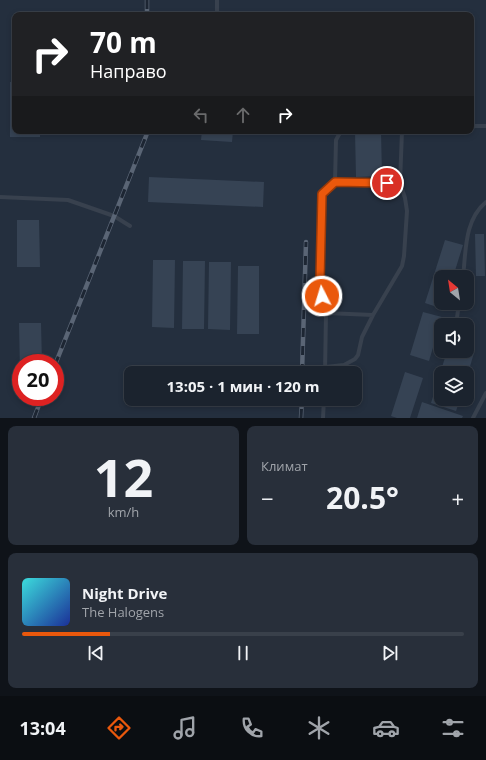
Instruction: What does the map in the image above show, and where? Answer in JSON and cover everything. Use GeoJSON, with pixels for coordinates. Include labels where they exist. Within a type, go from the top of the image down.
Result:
{"type":"FeatureCollection","features":[{"type":"Feature","properties":{"kind":"lane"},"geometry":{"type":"LineString","coordinates":[[217,0],[217,12]]}},
{"type":"Feature","properties":{"kind":"lane"},"geometry":{"type":"LineString","coordinates":[[474,126],[486,126]]}},
{"type":"Feature","properties":{"kind":"lane"},"geometry":{"type":"LineString","coordinates":[[335,182],[336,140],[339,134]]}},
{"type":"Feature","properties":{"kind":"lane"},"geometry":{"type":"LineString","coordinates":[[335,366],[344,365],[355,359],[358,355],[362,338],[373,315],[402,266],[407,211],[405,198],[400,183],[402,134]]}},
{"type":"Feature","properties":{"kind":"lane"},"geometry":{"type":"LineString","coordinates":[[326,366],[326,313],[320,280],[322,194],[335,182],[400,183]]}},
{"type":"Feature","properties":{"kind":"lane"},"geometry":{"type":"LineString","coordinates":[[0,197],[68,200],[114,216],[130,226]]}},
{"type":"Feature","properties":{"kind":"lane"},"geometry":{"type":"LineString","coordinates":[[464,270],[469,227],[474,216],[486,202]]}},
{"type":"Feature","properties":{"kind":"lane"},"geometry":{"type":"LineString","coordinates":[[326,313],[373,315]]}},
{"type":"Feature","properties":{"kind":"lane"},"geometry":{"type":"LineString","coordinates":[[473,418],[486,393]]}},
{"type":"Feature","properties":{"kind":"lane"},"geometry":{"type":"LineString","coordinates":[[322,418],[323,406]]}},
{"type":"Feature","properties":{"kind":"building"},"geometry":{"type":"Polygon","coordinates":[[[10,82],[12,82],[12,134],[40,134],[40,137],[10,137],[10,82]]]}},
{"type":"Feature","properties":{"kind":"building"},"geometry":{"type":"Polygon","coordinates":[[[202,134],[233,134],[232,142],[201,140],[202,134]]]}},
{"type":"Feature","properties":{"kind":"building"},"geometry":{"type":"Polygon","coordinates":[[[355,134],[381,134],[382,176],[356,177],[355,134]]]}},
{"type":"Feature","properties":{"kind":"building"},"geometry":{"type":"Polygon","coordinates":[[[149,177],[264,182],[263,207],[148,202],[149,177]]]}},
{"type":"Feature","properties":{"kind":"building"},"geometry":{"type":"Polygon","coordinates":[[[17,220],[39,220],[40,267],[17,267],[17,220]]]}},
{"type":"Feature","properties":{"kind":"building"},"geometry":{"type":"Polygon","coordinates":[[[475,234],[484,234],[485,276],[476,276],[475,234]]]}},
{"type":"Feature","properties":{"kind":"building"},"geometry":{"type":"Polygon","coordinates":[[[445,240],[463,245],[455,270],[435,270],[445,240]]]}},
{"type":"Feature","properties":{"kind":"building"},"geometry":{"type":"Polygon","coordinates":[[[153,260],[175,260],[174,328],[152,327],[153,260]]]}},
{"type":"Feature","properties":{"kind":"building"},"geometry":{"type":"Polygon","coordinates":[[[183,261],[205,261],[204,329],[182,329],[183,261]]]}},
{"type":"Feature","properties":{"kind":"building"},"geometry":{"type":"Polygon","coordinates":[[[209,262],[231,262],[230,330],[208,329],[209,262]]]}},
{"type":"Feature","properties":{"kind":"building"},"geometry":{"type":"Polygon","coordinates":[[[238,266],[259,266],[259,334],[237,334],[238,266]]]}},
{"type":"Feature","properties":{"kind":"building"},"geometry":{"type":"Polygon","coordinates":[[[434,275],[434,306],[425,303],[434,275]]]}},
{"type":"Feature","properties":{"kind":"building"},"geometry":{"type":"Polygon","coordinates":[[[423,312],[442,317],[434,318],[434,344],[429,361],[410,355],[423,312]]]}},
{"type":"Feature","properties":{"kind":"building"},"geometry":{"type":"Polygon","coordinates":[[[19,323],[41,323],[42,354],[20,354],[19,323]]]}},
{"type":"Feature","properties":{"kind":"building"},"geometry":{"type":"Polygon","coordinates":[[[445,358],[472,358],[470,366],[442,366],[445,358]]]}},
{"type":"Feature","properties":{"kind":"building"},"geometry":{"type":"Polygon","coordinates":[[[405,372],[423,378],[410,418],[397,418],[391,416],[405,372]]]}},
{"type":"Feature","properties":{"kind":"building"},"geometry":{"type":"Polygon","coordinates":[[[434,393],[434,404],[431,403],[434,393]]]}},
{"type":"Feature","properties":{"kind":"building"},"geometry":{"type":"Polygon","coordinates":[[[422,402],[463,416],[462,418],[417,418],[422,402]]]}},
{"type":"Feature","properties":{"kind":"building"},"geometry":{"type":"Polygon","coordinates":[[[440,406],[458,406],[456,411],[440,406]]]}},
{"type":"Feature","properties":{"kind":"railway"},"geometry":{"type":"LineString","coordinates":[[147,0],[147,12]]}},
{"type":"Feature","properties":{"kind":"railway"},"geometry":{"type":"LineString","coordinates":[[59,354],[147,134]]}},
{"type":"Feature","properties":{"kind":"railway"},"geometry":{"type":"LineString","coordinates":[[302,366],[306,242]]}},
{"type":"Feature","properties":{"kind":"railway"},"geometry":{"type":"LineString","coordinates":[[34,418],[39,406]]}},
{"type":"Feature","properties":{"kind":"railway"},"geometry":{"type":"LineString","coordinates":[[301,418],[302,406]]}},
{"type":"Feature","properties":{"kind":"route"},"geometry":{"type":"LineString","coordinates":[[322,296],[320,280],[322,194],[335,182],[387,183]]}}]}
